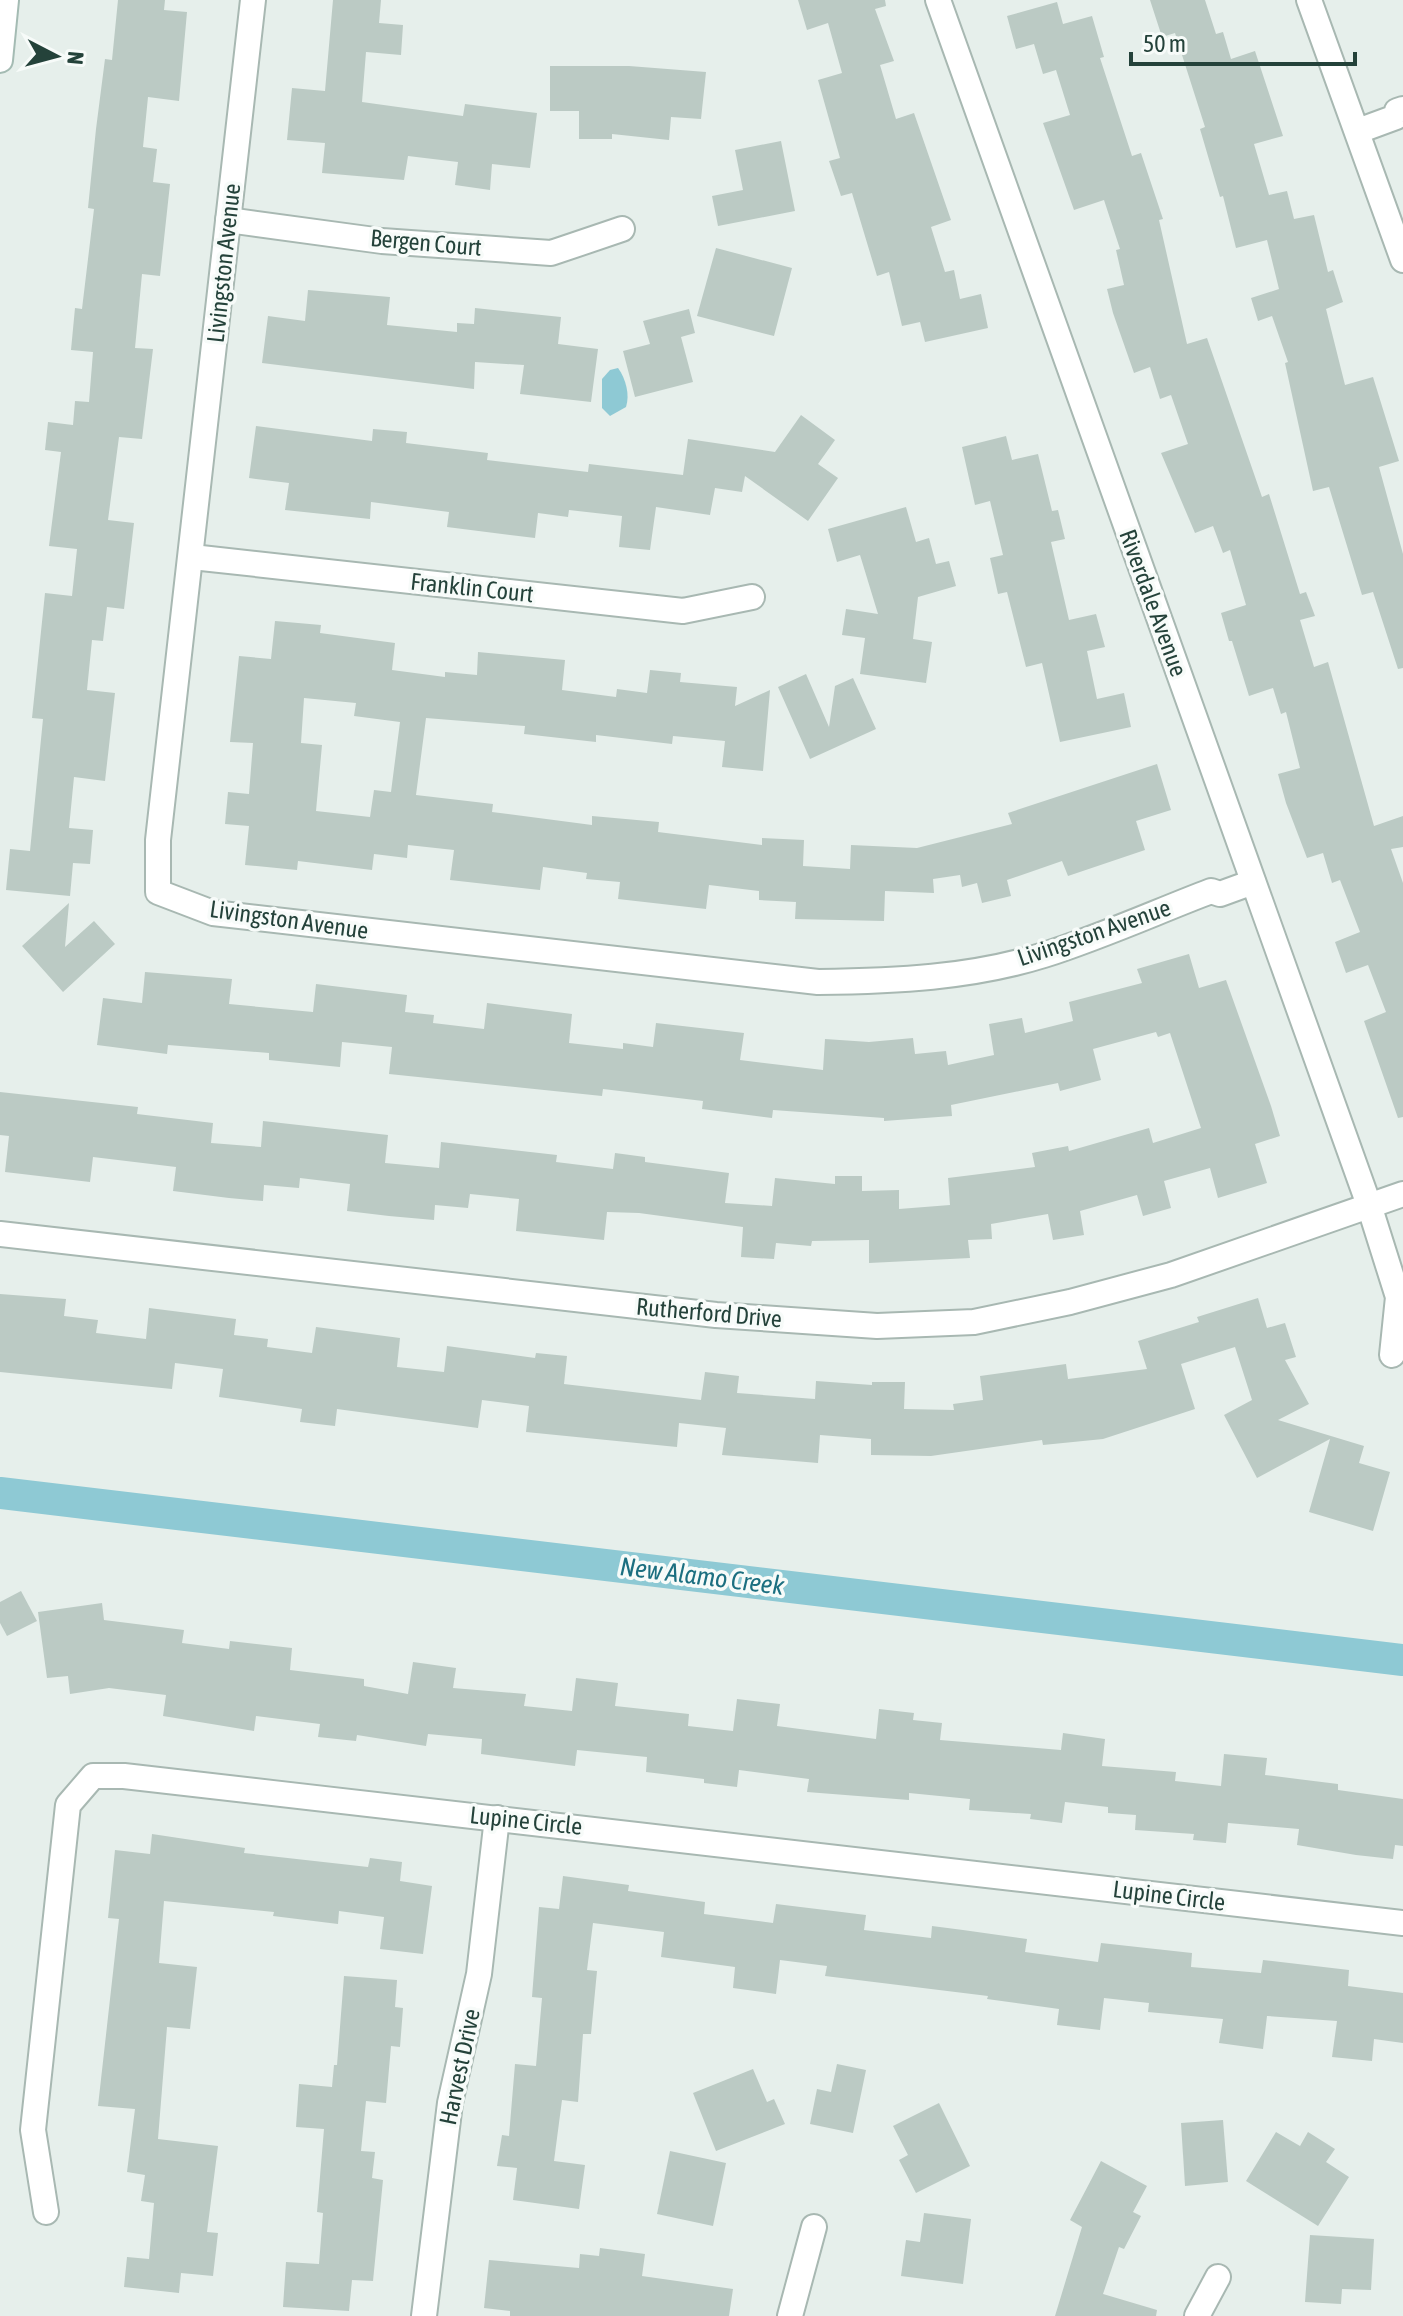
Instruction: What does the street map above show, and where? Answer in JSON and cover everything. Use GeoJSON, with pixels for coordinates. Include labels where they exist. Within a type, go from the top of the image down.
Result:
{"type":"FeatureCollection","features":[{"type":"Feature","properties":{"kind":"street"},"geometry":{"type":"LineString","coordinates":[[0,60],[6,0]]}},
{"type":"Feature","properties":{"kind":"street","name":"Livingston Avenue"},"geometry":{"type":"LineString","coordinates":[[253,0],[158,840],[158,892],[213,913],[818,982],[906,981],[974,971],[1043,955],[1211,891],[1220,894],[1253,882]]}},
{"type":"Feature","properties":{"kind":"street","name":"Riverdale Avenue"},"geometry":{"type":"LineString","coordinates":[[938,0],[1369,1205],[1398,1297],[1392,1355]]}},
{"type":"Feature","properties":{"kind":"street"},"geometry":{"type":"LineString","coordinates":[[1309,0],[1403,260]]}},
{"type":"Feature","properties":{"kind":"street"},"geometry":{"type":"LineString","coordinates":[[1358,131],[1396,117],[1397,111],[1403,109]]}},
{"type":"Feature","properties":{"kind":"street","name":"Bergen Court"},"geometry":{"type":"LineString","coordinates":[[228,220],[382,241],[551,253],[622,229]]}},
{"type":"Feature","properties":{"kind":"street","name":"Franklin Court"},"geometry":{"type":"LineString","coordinates":[[192,557],[683,611],[752,597]]}},
{"type":"Feature","properties":{"kind":"street","name":"Rutherford Drive"},"geometry":{"type":"LineString","coordinates":[[0,1234],[716,1315],[877,1326],[974,1322],[1070,1302],[1171,1275],[1403,1194]]}},
{"type":"Feature","properties":{"kind":"street","name":"Lupine Circle"},"geometry":{"type":"LineString","coordinates":[[46,2212],[33,2130],[68,1805],[93,1776],[124,1776],[1403,1923]]}},
{"type":"Feature","properties":{"kind":"street","name":"Harvest Drive"},"geometry":{"type":"LineString","coordinates":[[424,2316],[450,2103],[479,1974],[497,1818]]}},
{"type":"Feature","properties":{"kind":"street"},"geometry":{"type":"LineString","coordinates":[[790,2316],[814,2227]]}},
{"type":"Feature","properties":{"kind":"street"},"geometry":{"type":"LineString","coordinates":[[1197,2316],[1218,2277]]}},
{"type":"Feature","properties":{"kind":"water"},"geometry":{"type":"Polygon","coordinates":[[[618,368],[628,397],[626,407],[610,416],[602,408],[602,379],[610,370],[618,368]]]}},
{"type":"Feature","properties":{"kind":"building"},"geometry":{"type":"Polygon","coordinates":[[[118,0],[165,0],[164,10],[187,12],[179,101],[148,97],[143,147],[157,149],[153,182],[170,184],[160,276],[142,274],[135,348],[153,349],[142,439],[119,437],[108,520],[134,523],[124,609],[107,607],[103,641],[92,640],[87,690],[115,693],[105,781],[74,777],[69,828],[93,830],[90,864],[73,863],[70,896],[6,890],[10,849],[30,851],[43,719],[32,718],[45,593],[72,596],[77,549],[49,546],[61,452],[45,450],[48,422],[73,425],[75,401],[89,402],[93,352],[71,350],[75,308],[82,309],[94,209],[88,208],[96,129],[105,59],[112,60],[118,0]]]}},
{"type":"Feature","properties":{"kind":"building"},"geometry":{"type":"Polygon","coordinates":[[[333,0],[381,0],[379,23],[403,25],[401,55],[366,52],[362,102],[463,116],[465,104],[537,113],[530,168],[492,164],[490,190],[455,185],[458,162],[408,156],[404,180],[322,173],[325,143],[287,140],[292,88],[325,91],[333,0]]]}},
{"type":"Feature","properties":{"kind":"building"},"geometry":{"type":"Polygon","coordinates":[[[798,0],[885,0],[886,6],[875,9],[894,61],[880,65],[896,119],[914,113],[951,220],[931,227],[945,272],[954,270],[960,299],[981,294],[988,328],[925,342],[920,322],[902,326],[889,272],[877,276],[852,193],[841,196],[829,161],[840,158],[818,80],[842,73],[828,23],[807,30],[798,0]]]}},
{"type":"Feature","properties":{"kind":"building"},"geometry":{"type":"Polygon","coordinates":[[[1150,0],[1205,0],[1216,34],[1223,32],[1231,59],[1255,51],[1283,136],[1254,144],[1269,195],[1287,191],[1294,219],[1314,215],[1328,272],[1333,270],[1343,302],[1326,309],[1345,385],[1373,377],[1399,461],[1379,467],[1403,554],[1403,668],[1398,669],[1373,592],[1362,595],[1329,487],[1313,491],[1285,363],[1288,362],[1272,316],[1258,321],[1251,298],[1279,289],[1267,240],[1236,248],[1223,196],[1220,197],[1200,129],[1205,127],[1175,33],[1162,37],[1150,0]]]}},
{"type":"Feature","properties":{"kind":"building"},"geometry":{"type":"Polygon","coordinates":[[[1057,2],[1063,24],[1092,16],[1104,57],[1100,58],[1132,156],[1141,153],[1163,219],[1159,220],[1187,344],[1207,338],[1262,497],[1269,494],[1300,594],[1306,592],[1315,616],[1300,620],[1314,667],[1328,662],[1374,826],[1403,816],[1403,847],[1391,849],[1403,883],[1403,1117],[1398,1118],[1364,1021],[1386,1012],[1368,965],[1346,973],[1335,942],[1360,932],[1340,880],[1332,883],[1323,853],[1307,858],[1286,803],[1278,774],[1300,768],[1286,712],[1281,714],[1273,688],[1249,696],[1232,641],[1229,641],[1221,613],[1246,605],[1230,550],[1223,553],[1213,526],[1195,533],[1161,453],[1188,444],[1171,395],[1160,399],[1150,367],[1134,373],[1113,313],[1107,289],[1124,285],[1116,250],[1120,249],[1104,200],[1074,210],[1043,123],[1070,115],[1056,70],[1043,74],[1034,44],[1016,49],[1007,16],[1057,2]]]}},
{"type":"Feature","properties":{"kind":"building"},"geometry":{"type":"Polygon","coordinates":[[[550,66],[629,66],[706,72],[701,119],[671,117],[669,140],[612,134],[612,139],[579,139],[579,111],[550,111],[550,66]]]}},
{"type":"Feature","properties":{"kind":"building"},"geometry":{"type":"Polygon","coordinates":[[[781,141],[795,211],[718,226],[712,196],[743,190],[735,150],[781,141]]]}},
{"type":"Feature","properties":{"kind":"building"},"geometry":{"type":"Polygon","coordinates":[[[716,248],[792,268],[774,336],[697,316],[716,248]]]}},
{"type":"Feature","properties":{"kind":"building"},"geometry":{"type":"Polygon","coordinates":[[[308,290],[390,297],[387,325],[457,332],[457,323],[474,324],[475,308],[561,317],[558,344],[598,349],[591,402],[520,394],[524,365],[475,362],[474,389],[262,363],[268,316],[305,321],[308,290]]]}},
{"type":"Feature","properties":{"kind":"building"},"geometry":{"type":"Polygon","coordinates":[[[689,309],[695,333],[681,337],[693,382],[635,397],[623,351],[650,344],[643,321],[689,309]]]}},
{"type":"Feature","properties":{"kind":"building"},"geometry":{"type":"Polygon","coordinates":[[[801,415],[835,440],[818,464],[838,478],[808,521],[745,476],[742,492],[715,488],[710,515],[656,507],[650,550],[619,547],[622,516],[569,510],[568,517],[538,513],[535,538],[447,527],[449,512],[371,502],[370,519],[285,510],[289,483],[249,478],[256,426],[372,441],[373,429],[407,432],[406,443],[488,453],[487,460],[588,472],[589,464],[683,475],[688,439],[775,452],[801,415]]]}},
{"type":"Feature","properties":{"kind":"building"},"geometry":{"type":"Polygon","coordinates":[[[1006,436],[1012,460],[1038,454],[1052,511],[1058,510],[1065,539],[1051,542],[1069,620],[1096,614],[1105,647],[1087,651],[1097,699],[1124,693],[1131,727],[1060,742],[1042,663],[1026,667],[1007,592],[998,594],[990,558],[1003,555],[990,501],[975,505],[962,447],[1006,436]]]}},
{"type":"Feature","properties":{"kind":"building"},"geometry":{"type":"Polygon","coordinates":[[[906,507],[916,542],[929,538],[936,564],[949,561],[956,586],[918,597],[913,639],[932,642],[926,683],[860,674],[865,638],[842,635],[846,609],[878,614],[860,555],[837,562],[828,529],[906,507]]]}},
{"type":"Feature","properties":{"kind":"building"},"geometry":{"type":"Polygon","coordinates":[[[275,621],[321,625],[320,633],[395,643],[392,670],[445,677],[445,672],[477,675],[478,652],[565,660],[562,690],[616,697],[617,689],[647,693],[650,670],[681,673],[680,682],[737,687],[735,706],[770,690],[763,771],[722,767],[725,741],[673,736],[672,744],[596,735],[596,742],[524,734],[525,726],[426,718],[416,795],[493,804],[492,812],[592,825],[592,816],[659,822],[658,832],[762,845],[762,838],[804,840],[803,866],[850,869],[851,845],[917,848],[1012,824],[1008,813],[1157,764],[1171,810],[1136,821],[1145,850],[1068,876],[1062,861],[1007,880],[1011,896],[982,903],[977,883],[962,887],[960,875],[933,879],[934,893],[885,891],[884,921],[795,919],[796,902],[759,900],[759,891],[709,885],[706,909],[618,899],[620,882],[586,879],[587,873],[543,867],[540,890],[450,880],[454,850],[408,845],[407,858],[374,854],[372,870],[298,861],[297,870],[245,865],[249,826],[225,824],[228,792],[249,794],[253,743],[230,742],[239,656],[271,659],[275,621]],[[304,698],[301,743],[322,745],[316,811],[370,817],[374,790],[391,792],[400,722],[354,716],[356,703],[304,698]]]}},
{"type":"Feature","properties":{"kind":"building"},"geometry":{"type":"Polygon","coordinates":[[[806,674],[829,727],[835,686],[853,678],[876,729],[810,759],[778,687],[806,674]]]}},
{"type":"Feature","properties":{"kind":"building"},"geometry":{"type":"Polygon","coordinates":[[[69,903],[65,947],[94,921],[115,944],[63,992],[22,946],[69,903]]]}},
{"type":"Feature","properties":{"kind":"building"},"geometry":{"type":"Polygon","coordinates":[[[1189,954],[1199,988],[1226,980],[1271,1106],[1280,1136],[1255,1144],[1267,1183],[1218,1198],[1210,1168],[1164,1181],[1171,1208],[1143,1216],[1137,1195],[1080,1211],[1084,1235],[1053,1240],[1048,1214],[991,1224],[992,1239],[968,1240],[970,1258],[869,1263],[869,1240],[812,1241],[811,1246],[776,1243],[774,1259],[741,1257],[743,1227],[639,1213],[607,1212],[604,1240],[516,1231],[519,1199],[470,1194],[468,1208],[435,1205],[434,1220],[389,1216],[347,1211],[350,1184],[300,1178],[299,1188],[264,1185],[263,1201],[229,1198],[173,1191],[176,1167],[93,1157],[90,1182],[5,1172],[9,1136],[0,1135],[0,1092],[138,1107],[137,1114],[213,1123],[211,1143],[261,1147],[263,1121],[388,1135],[385,1163],[439,1168],[441,1142],[557,1155],[556,1162],[613,1169],[615,1153],[645,1157],[645,1162],[729,1173],[725,1203],[772,1206],[775,1178],[835,1184],[835,1176],[862,1176],[862,1191],[899,1190],[899,1209],[950,1205],[948,1178],[1035,1167],[1032,1153],[1068,1146],[1069,1151],[1149,1128],[1153,1143],[1201,1128],[1170,1033],[1158,1037],[1156,1032],[1093,1049],[1101,1080],[1060,1091],[1058,1083],[951,1105],[952,1116],[884,1121],[884,1118],[773,1110],[772,1118],[702,1109],[703,1101],[603,1089],[602,1096],[389,1074],[392,1047],[342,1042],[340,1067],[269,1060],[269,1053],[168,1045],[167,1054],[97,1045],[103,998],[142,1003],[145,972],[232,979],[229,1004],[313,1012],[316,984],[407,995],[405,1012],[434,1015],[433,1023],[484,1029],[487,1003],[572,1014],[569,1043],[623,1049],[623,1043],[653,1047],[656,1023],[744,1033],[740,1060],[823,1070],[825,1039],[869,1042],[913,1038],[915,1054],[946,1051],[948,1065],[994,1055],[989,1024],[1022,1018],[1025,1033],[1073,1021],[1069,1002],[1142,983],[1137,969],[1189,954]]]}},
{"type":"Feature","properties":{"kind":"building"},"geometry":{"type":"Polygon","coordinates":[[[0,1294],[66,1299],[64,1316],[98,1320],[96,1333],[146,1339],[149,1308],[236,1319],[234,1335],[268,1339],[267,1347],[312,1353],[316,1327],[400,1338],[397,1367],[444,1372],[447,1346],[535,1358],[536,1353],[567,1356],[564,1384],[701,1400],[705,1372],[739,1376],[737,1393],[815,1399],[816,1381],[872,1385],[872,1382],[905,1382],[904,1409],[954,1410],[953,1404],[983,1400],[980,1376],[1066,1364],[1068,1379],[1147,1369],[1138,1341],[1199,1322],[1197,1317],[1258,1298],[1267,1328],[1285,1323],[1296,1357],[1285,1360],[1309,1404],[1278,1420],[1364,1446],[1359,1463],[1390,1472],[1373,1531],[1309,1512],[1330,1439],[1257,1478],[1224,1415],[1252,1400],[1235,1347],[1181,1364],[1195,1409],[1103,1439],[1043,1445],[1042,1440],[931,1456],[871,1455],[871,1439],[820,1435],[818,1463],[722,1455],[726,1428],[679,1423],[677,1447],[526,1432],[529,1406],[482,1400],[478,1428],[337,1409],[335,1426],[300,1422],[302,1409],[219,1397],[223,1369],[175,1363],[172,1389],[0,1372],[0,1294]]]}},
{"type":"Feature","properties":{"kind":"building"},"geometry":{"type":"Polygon","coordinates":[[[21,1591],[37,1621],[7,1636],[0,1623],[0,1602],[21,1591]]]}},
{"type":"Feature","properties":{"kind":"building"},"geometry":{"type":"Polygon","coordinates":[[[102,1603],[104,1620],[184,1630],[182,1643],[229,1649],[230,1641],[292,1648],[290,1670],[364,1679],[364,1686],[408,1694],[413,1662],[456,1668],[453,1688],[526,1694],[524,1706],[572,1711],[576,1678],[618,1683],[615,1706],[689,1714],[688,1726],[733,1731],[737,1699],[780,1704],[777,1726],[876,1739],[879,1709],[914,1713],[913,1720],[942,1723],[940,1740],[1061,1750],[1063,1733],[1105,1739],[1102,1766],[1176,1772],[1175,1781],[1221,1786],[1224,1754],[1267,1758],[1265,1775],[1338,1784],[1338,1790],[1403,1799],[1403,1846],[1395,1845],[1393,1859],[1356,1855],[1297,1845],[1299,1829],[1228,1823],[1226,1843],[1193,1840],[1194,1834],[1135,1830],[1136,1815],[1108,1813],[1108,1807],[1065,1802],[1062,1823],[1030,1819],[1031,1814],[969,1810],[970,1799],[909,1793],[909,1800],[807,1792],[809,1779],[739,1770],[737,1787],[704,1783],[704,1779],[646,1772],[647,1757],[577,1750],[575,1766],[481,1754],[482,1739],[428,1734],[426,1746],[357,1735],[356,1741],[318,1737],[320,1724],[256,1716],[254,1731],[163,1716],[166,1695],[109,1688],[70,1694],[68,1676],[47,1678],[38,1612],[102,1603]]]}},
{"type":"Feature","properties":{"kind":"building"},"geometry":{"type":"Polygon","coordinates":[[[152,1834],[245,1848],[244,1853],[368,1867],[370,1858],[402,1862],[400,1881],[432,1886],[423,1954],[380,1949],[384,1917],[339,1911],[338,1924],[273,1916],[274,1912],[164,1901],[159,1963],[197,1967],[190,2029],[167,2027],[158,2139],[218,2146],[207,2232],[218,2233],[213,2276],[181,2273],[179,2293],[124,2287],[127,2257],[149,2259],[154,2203],[141,2201],[145,2175],[127,2172],[135,2109],[98,2106],[119,1919],[108,1918],[115,1850],[150,1854],[152,1834]]]}},
{"type":"Feature","properties":{"kind":"building"},"geometry":{"type":"Polygon","coordinates":[[[563,1876],[629,1885],[628,1891],[705,1902],[704,1914],[773,1923],[776,1904],[866,1915],[864,1930],[931,1938],[932,1926],[1027,1939],[1025,1952],[1098,1962],[1101,1943],[1192,1953],[1191,1967],[1261,1973],[1263,1960],[1349,1970],[1348,1986],[1403,1993],[1403,2043],[1374,2039],[1372,2061],[1332,2057],[1337,2021],[1267,2016],[1263,2049],[1219,2043],[1223,2019],[1148,2012],[1149,2003],[1104,1998],[1100,2030],[1057,2025],[1059,2009],[987,1999],[988,1996],[825,1976],[827,1966],[780,1960],[776,1994],[733,1988],[735,1967],[661,1957],[664,1932],[593,1923],[587,1970],[597,1971],[591,2034],[583,2034],[578,2102],[562,2100],[554,2161],[585,2165],[579,2209],[513,2200],[517,2168],[497,2166],[502,2135],[509,2136],[515,2064],[536,2066],[542,1998],[532,1997],[539,1907],[559,1909],[563,1876]]]}},
{"type":"Feature","properties":{"kind":"building"},"geometry":{"type":"Polygon","coordinates":[[[344,1976],[397,1980],[395,2007],[403,2008],[400,2047],[391,2046],[386,2103],[366,2101],[361,2151],[375,2152],[372,2178],[383,2180],[373,2281],[352,2280],[349,2311],[283,2307],[286,2262],[319,2264],[323,2213],[317,2212],[324,2129],[296,2127],[299,2084],[332,2087],[334,2065],[337,2065],[344,1976]]]}},
{"type":"Feature","properties":{"kind":"building"},"geometry":{"type":"Polygon","coordinates":[[[837,2064],[866,2070],[853,2133],[810,2124],[817,2089],[831,2092],[837,2064]]]}},
{"type":"Feature","properties":{"kind":"building"},"geometry":{"type":"Polygon","coordinates":[[[753,2069],[767,2102],[774,2099],[785,2124],[716,2151],[693,2093],[753,2069]]]}},
{"type":"Feature","properties":{"kind":"building"},"geometry":{"type":"Polygon","coordinates":[[[939,2103],[970,2166],[916,2193],[899,2160],[908,2155],[893,2126],[939,2103]]]}},
{"type":"Feature","properties":{"kind":"building"},"geometry":{"type":"Polygon","coordinates":[[[1223,2120],[1228,2182],[1185,2186],[1181,2123],[1223,2120]]]}},
{"type":"Feature","properties":{"kind":"building"},"geometry":{"type":"Polygon","coordinates":[[[1276,2132],[1300,2146],[1308,2132],[1335,2149],[1326,2162],[1349,2177],[1318,2226],[1246,2181],[1276,2132]]]}},
{"type":"Feature","properties":{"kind":"building"},"geometry":{"type":"Polygon","coordinates":[[[670,2151],[726,2163],[713,2226],[657,2214],[670,2151]]]}},
{"type":"Feature","properties":{"kind":"building"},"geometry":{"type":"Polygon","coordinates":[[[1101,2161],[1147,2186],[1133,2212],[1141,2216],[1124,2249],[1119,2247],[1103,2294],[1157,2310],[1156,2316],[1055,2316],[1082,2227],[1070,2220],[1101,2161]]]}},
{"type":"Feature","properties":{"kind":"building"},"geometry":{"type":"Polygon","coordinates":[[[924,2213],[971,2219],[963,2284],[901,2276],[906,2240],[920,2242],[924,2213]]]}},
{"type":"Feature","properties":{"kind":"building"},"geometry":{"type":"Polygon","coordinates":[[[1310,2235],[1374,2239],[1371,2290],[1342,2289],[1341,2304],[1305,2302],[1310,2235]]]}},
{"type":"Feature","properties":{"kind":"building"},"geometry":{"type":"Polygon","coordinates":[[[600,2248],[645,2254],[642,2276],[733,2289],[729,2316],[510,2316],[510,2311],[484,2308],[489,2260],[579,2268],[580,2254],[599,2256],[600,2248]]]}},
{"type":"Feature","properties":{"kind":"waterway","name":"New Alamo Creek"},"geometry":{"type":"LineString","coordinates":[[0,1493],[1403,1660]]}}]}
